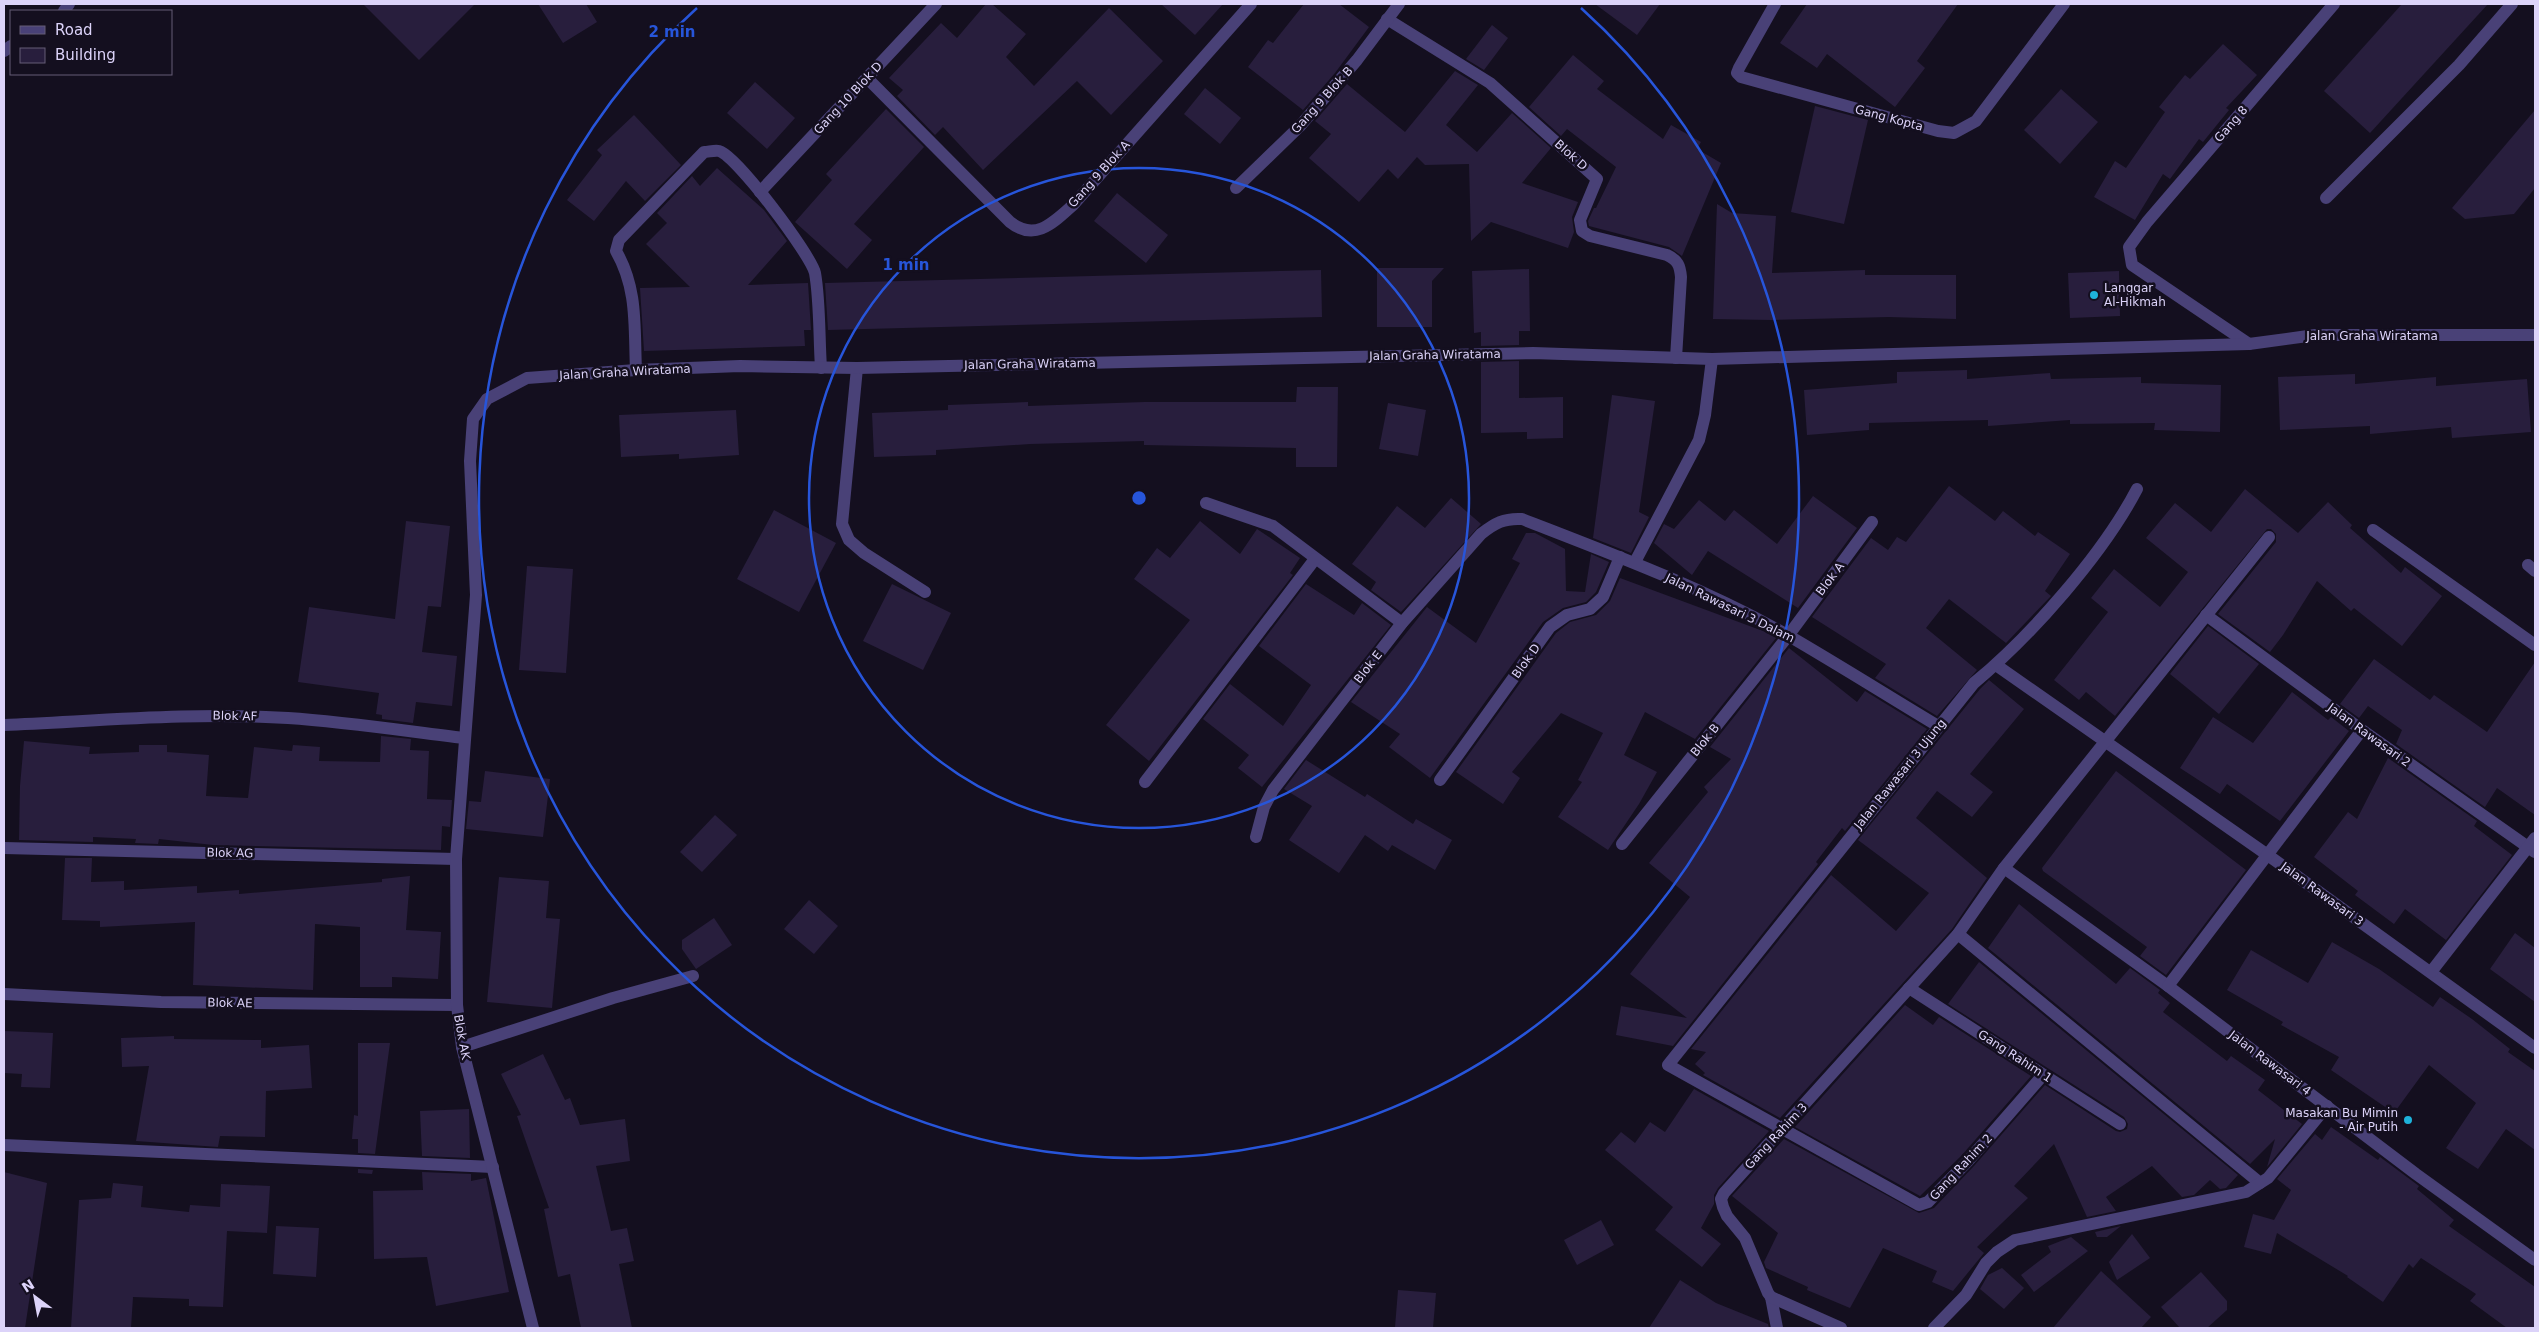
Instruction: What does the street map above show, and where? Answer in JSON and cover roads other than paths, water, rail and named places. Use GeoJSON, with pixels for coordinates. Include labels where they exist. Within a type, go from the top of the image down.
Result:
{"type":"FeatureCollection","features":[{"type":"Feature","properties":{"kind":"street","name":"Gang 10 Blok D"},"geometry":{"type":"LineString","coordinates":[[760,192],[936,4]]}},
{"type":"Feature","properties":{"kind":"street","name":"Gang 9 Blok A"},"geometry":{"type":"LineString","coordinates":[[867,78],[1010,222],[1028,232],[1037,230],[1073,205],[1250,4]]}},
{"type":"Feature","properties":{"kind":"street","name":"Gang 9 Blok B"},"geometry":{"type":"LineString","coordinates":[[1236,188],[1300,126],[1357,60],[1399,4]]}},
{"type":"Feature","properties":{"kind":"street","name":"Gang Kopta"},"geometry":{"type":"LineString","coordinates":[[1775,4],[1739,68],[1737,73],[1741,77],[1938,131],[1954,133],[1976,121],[2064,4]]}},
{"type":"Feature","properties":{"kind":"street","name":"Gang 8"},"geometry":{"type":"LineString","coordinates":[[2249,344],[2132,265],[2130,247],[2147,222],[2334,4]]}},
{"type":"Feature","properties":{"kind":"street"},"geometry":{"type":"LineString","coordinates":[[2326,198],[2459,64],[2512,4]]}},
{"type":"Feature","properties":{"kind":"street","name":"Blok D"},"geometry":{"type":"LineString","coordinates":[[1387,19],[1490,83],[1597,179],[1580,220],[1582,231],[1590,236],[1667,255],[1676,260],[1680,268],[1681,278],[1676,358]]}},
{"type":"Feature","properties":{"kind":"street"},"geometry":{"type":"LineString","coordinates":[[636,370],[634,299],[630,281],[616,251],[619,240],[704,152],[720,151],[732,160],[760,192],[806,255],[815,272],[821,368]]}},
{"type":"Feature","properties":{"kind":"street","name":"Jalan Graha Wiratama"},"geometry":{"type":"LineString","coordinates":[[527,378],[636,370],[740,366],[857,368],[1533,353],[1712,359],[2249,344],[2314,334],[2535,335]]}},
{"type":"Feature","properties":{"kind":"street"},"geometry":{"type":"LineString","coordinates":[[1635,562],[1699,440],[1705,415],[1712,359]]}},
{"type":"Feature","properties":{"kind":"street"},"geometry":{"type":"LineString","coordinates":[[857,368],[842,524],[850,540],[864,553],[924,592]]}},
{"type":"Feature","properties":{"kind":"street","name":"Blok AK"},"geometry":{"type":"LineString","coordinates":[[527,378],[487,399],[473,419],[470,461],[476,595],[456,859],[457,1006],[462,1047],[533,1328]]}},
{"type":"Feature","properties":{"kind":"street","name":"Jalan Rawasari 3 Ujung"},"geometry":{"type":"LineString","coordinates":[[1783,1130],[1668,1065],[1938,726],[1974,683],[1996,665],[2061,594],[2121,520],[2137,489]]}},
{"type":"Feature","properties":{"kind":"street"},"geometry":{"type":"LineString","coordinates":[[1206,503],[1273,526],[1402,623]]}},
{"type":"Feature","properties":{"kind":"street","name":"Jalan Rawasari 3 Dalam"},"geometry":{"type":"LineString","coordinates":[[1508,518],[1522,519],[1635,562],[1788,636],[1938,726]]}},
{"type":"Feature","properties":{"kind":"street","name":"Blok E"},"geometry":{"type":"LineString","coordinates":[[1256,837],[1264,807],[1274,790],[1402,623],[1482,534],[1494,524],[1508,518]]}},
{"type":"Feature","properties":{"kind":"street","name":"Blok A"},"geometry":{"type":"LineString","coordinates":[[1788,636],[1872,522]]}},
{"type":"Feature","properties":{"kind":"street"},"geometry":{"type":"LineString","coordinates":[[2373,530],[2535,645]]}},
{"type":"Feature","properties":{"kind":"street","name":"Gang Rahim 3"},"geometry":{"type":"LineString","coordinates":[[1771,1297],[1745,1238],[1727,1216],[1721,1199],[1724,1193],[1783,1130],[1958,934],[2004,868],[2269,537]]}},
{"type":"Feature","properties":{"kind":"street","name":"Blok D"},"geometry":{"type":"LineString","coordinates":[[1440,780],[1550,627],[1567,615],[1590,609],[1603,598],[1620,556]]}},
{"type":"Feature","properties":{"kind":"street"},"geometry":{"type":"LineString","coordinates":[[1145,782],[1315,559]]}},
{"type":"Feature","properties":{"kind":"street","name":"Jalan Rawasari 2"},"geometry":{"type":"LineString","coordinates":[[2206,615],[2362,730],[2533,846]]}},
{"type":"Feature","properties":{"kind":"street","name":"Blok B"},"geometry":{"type":"LineString","coordinates":[[1622,844],[1788,636]]}},
{"type":"Feature","properties":{"kind":"street","name":"Jalan Rawasari 3"},"geometry":{"type":"LineString","coordinates":[[1996,665],[2269,856],[2535,1048]]}},
{"type":"Feature","properties":{"kind":"street","name":"Blok AF"},"geometry":{"type":"LineString","coordinates":[[4,725],[203,716],[247,716],[289,718],[464,738]]}},
{"type":"Feature","properties":{"kind":"street"},"geometry":{"type":"LineString","coordinates":[[2168,986],[2269,856],[2362,730]]}},
{"type":"Feature","properties":{"kind":"street"},"geometry":{"type":"LineString","coordinates":[[2431,972],[2533,846]]}},
{"type":"Feature","properties":{"kind":"street","name":"Blok AG"},"geometry":{"type":"LineString","coordinates":[[4,848],[456,859]]}},
{"type":"Feature","properties":{"kind":"street","name":"Jalan Rawasari 4"},"geometry":{"type":"LineString","coordinates":[[2004,868],[2168,986],[2416,1174],[2535,1260]]}},
{"type":"Feature","properties":{"kind":"street"},"geometry":{"type":"LineString","coordinates":[[1958,934],[2260,1183]]}},
{"type":"Feature","properties":{"kind":"street"},"geometry":{"type":"LineString","coordinates":[[462,1047],[622,996],[693,976]]}},
{"type":"Feature","properties":{"kind":"street","name":"Gang Rahim 1"},"geometry":{"type":"LineString","coordinates":[[1909,988],[2120,1124]]}},
{"type":"Feature","properties":{"kind":"street","name":"Blok AE"},"geometry":{"type":"LineString","coordinates":[[4,994],[161,1002],[457,1006]]}},
{"type":"Feature","properties":{"kind":"street","name":"Gang Rahim 2"},"geometry":{"type":"LineString","coordinates":[[1783,1130],[1919,1205],[1923,1204],[1968,1161],[2043,1075]]}},
{"type":"Feature","properties":{"kind":"street"},"geometry":{"type":"LineString","coordinates":[[1934,1328],[1966,1295],[1986,1263],[1997,1252],[2015,1240],[2246,1192],[2276,1169],[2327,1106]]}},
{"type":"Feature","properties":{"kind":"street"},"geometry":{"type":"LineString","coordinates":[[4,1145],[493,1167]]}},
{"type":"Feature","properties":{"kind":"street"},"geometry":{"type":"LineString","coordinates":[[1771,1297],[1777,1328]]}},
{"type":"Feature","properties":{"kind":"street"},"geometry":{"type":"LineString","coordinates":[[1771,1297],[1842,1328]]}},
{"type":"Feature","properties":{"kind":"place","name":"Langgar Al-Hikmah"},"geometry":{"type":"Point","coordinates":[2094,295]}},
{"type":"Feature","properties":{"kind":"place","name":"Masakan Bu Mimin - Air Putih"},"geometry":{"type":"Point","coordinates":[2408,1120]}}]}
